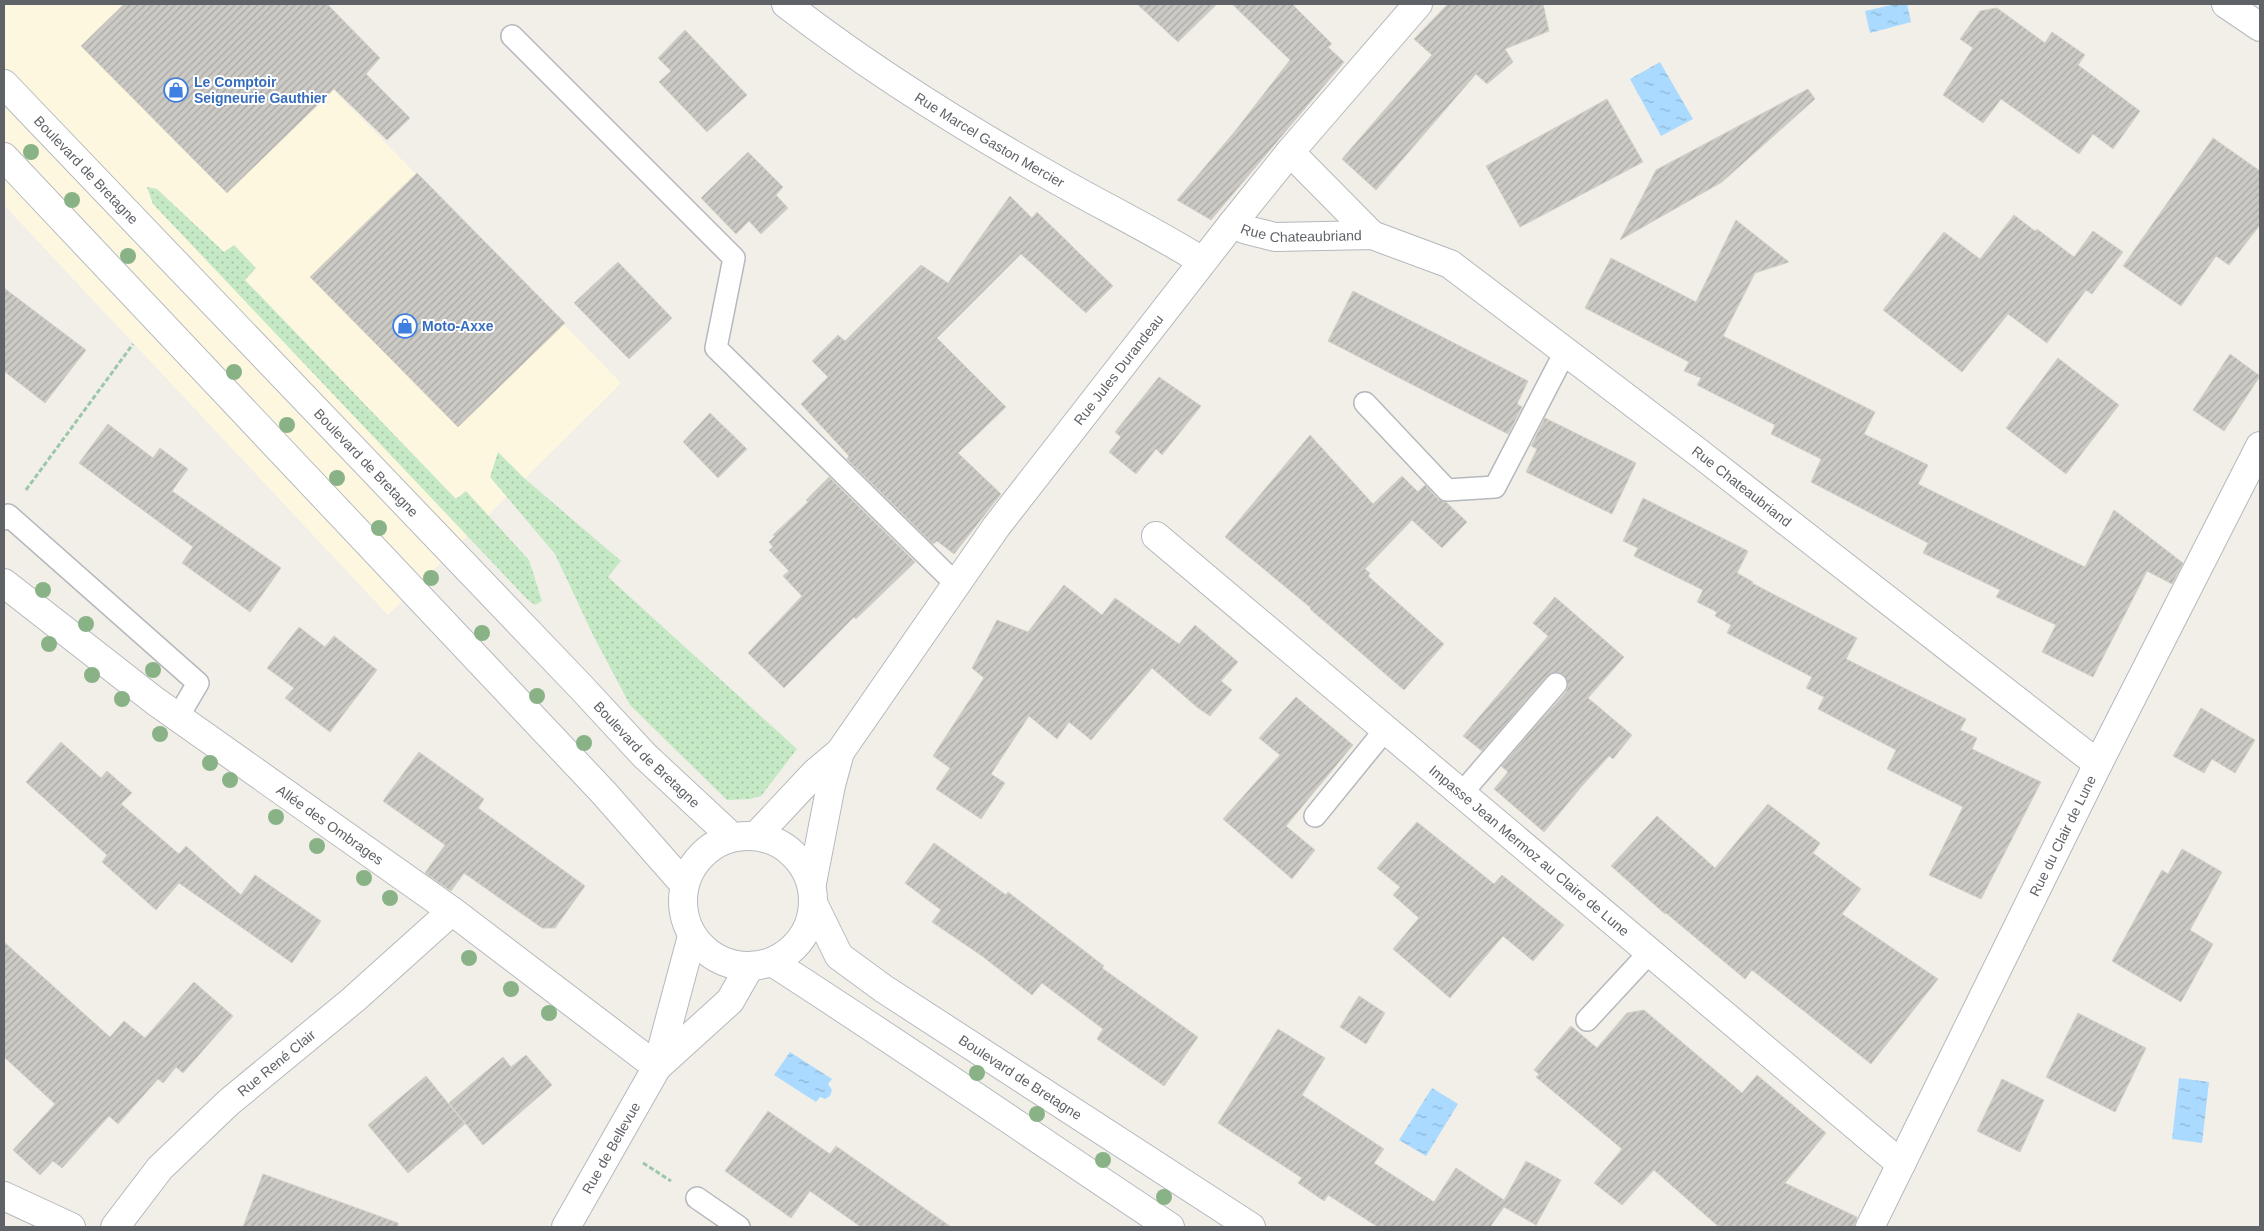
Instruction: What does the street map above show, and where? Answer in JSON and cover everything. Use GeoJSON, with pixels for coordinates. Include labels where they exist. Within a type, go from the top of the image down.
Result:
{"type":"FeatureCollection","features":[{"type":"Feature","properties":{"kind":"street","name":"Rue Marcel Gaston Mercier"},"geometry":{"type":"LineString","coordinates":[[786,4],[843,48],[902,88],[1048,175],[1202,261]]}},
{"type":"Feature","properties":{"kind":"street","name":"Rue Jules Durandeau"},"geometry":{"type":"LineString","coordinates":[[744,836],[840,752],[996,527],[1202,261],[1290,152],[1418,4]]}},
{"type":"Feature","properties":{"kind":"street"},"geometry":{"type":"LineString","coordinates":[[2226,4],[2260,26]]}},
{"type":"Feature","properties":{"kind":"street","name":"Boulevard de Bretagne"},"geometry":{"type":"LineString","coordinates":[[4,84],[582,687],[645,756],[744,836]]}},
{"type":"Feature","properties":{"kind":"street","name":"Rue Chateaubriand"},"geometry":{"type":"LineString","coordinates":[[1290,152],[1372,235]]}},
{"type":"Feature","properties":{"kind":"street"},"geometry":{"type":"LineString","coordinates":[[4,157],[603,792],[684,884]]}},
{"type":"Feature","properties":{"kind":"street","name":"Rue Chateaubriand"},"geometry":{"type":"LineString","coordinates":[[1232,224],[1247,230],[1276,237],[1372,235],[1450,264],[1699,453],[2098,764]]}},
{"type":"Feature","properties":{"kind":"street","name":"Rue du Clair de Lune"},"geometry":{"type":"LineString","coordinates":[[1870,1227],[2098,764],[2260,446]]}},
{"type":"Feature","properties":{"kind":"street","name":"Impasse Jean Mermoz au Claire de Lune"},"geometry":{"type":"LineString","coordinates":[[1156,536],[1901,1164]]}},
{"type":"Feature","properties":{"kind":"street","name":"Allée des Ombrages"},"geometry":{"type":"LineString","coordinates":[[4,583],[178,717],[452,911],[657,1067]]}},
{"type":"Feature","properties":{"kind":"street","name":"Rue Jules Durandeau"},"geometry":{"type":"LineString","coordinates":[[813,894],[831,785],[840,752]]}},
{"type":"Feature","properties":{"kind":"street"},"geometry":{"type":"LineString","coordinates":[[744,836],[775,841],[791,851],[803,866],[813,894],[810,923],[801,940],[788,953],[761,964],[727,964],[708,952],[692,936],[685,920],[682,902],[684,884],[691,868],[701,854],[715,844],[744,836]]}},
{"type":"Feature","properties":{"kind":"street","name":"Boulevard de Bretagne"},"geometry":{"type":"LineString","coordinates":[[813,894],[839,956],[884,988],[1251,1227]]}},
{"type":"Feature","properties":{"kind":"street","name":"Rue René Clair"},"geometry":{"type":"LineString","coordinates":[[115,1227],[160,1168],[229,1102],[353,1000],[452,911]]}},
{"type":"Feature","properties":{"kind":"street","name":"Rue de Bellevue"},"geometry":{"type":"LineString","coordinates":[[566,1227],[657,1067],[692,936]]}},
{"type":"Feature","properties":{"kind":"street"},"geometry":{"type":"LineString","coordinates":[[761,964],[862,1020],[1012,1123],[1170,1227]]}},
{"type":"Feature","properties":{"kind":"street","name":"Rue de Bellevue"},"geometry":{"type":"LineString","coordinates":[[657,1067],[730,1000],[761,964]]}},
{"type":"Feature","properties":{"kind":"street"},"geometry":{"type":"LineString","coordinates":[[4,1196],[71,1227]]}},
{"type":"Feature","properties":{"kind":"lane"},"geometry":{"type":"LineString","coordinates":[[512,36],[734,258],[716,348],[956,584]]}},
{"type":"Feature","properties":{"kind":"lane"},"geometry":{"type":"LineString","coordinates":[[1365,403],[1447,490],[1495,487],[1565,352]]}},
{"type":"Feature","properties":{"kind":"lane"},"geometry":{"type":"LineString","coordinates":[[6,517],[198,683],[178,717]]}},
{"type":"Feature","properties":{"kind":"lane"},"geometry":{"type":"LineString","coordinates":[[1461,794],[1556,684]]}},
{"type":"Feature","properties":{"kind":"lane"},"geometry":{"type":"LineString","coordinates":[[1315,816],[1386,730]]}},
{"type":"Feature","properties":{"kind":"lane"},"geometry":{"type":"LineString","coordinates":[[1587,1020],[1649,953]]}},
{"type":"Feature","properties":{"kind":"lane"},"geometry":{"type":"LineString","coordinates":[[697,1198],[739,1227]]}},
{"type":"Feature","properties":{"kind":"path"},"geometry":{"type":"LineString","coordinates":[[6,517],[154,316]]}},
{"type":"Feature","properties":{"kind":"path"},"geometry":{"type":"LineString","coordinates":[[614,1143],[697,1198]]}},
{"type":"Feature","properties":{"kind":"shaded area"},"geometry":{"type":"Polygon","coordinates":[[[4,4],[249,4],[621,383],[388,615],[4,205],[4,4]]]}},
{"type":"Feature","properties":{"kind":"green space"},"geometry":{"type":"Polygon","coordinates":[[[147,187],[157,189],[224,252],[234,245],[256,268],[245,280],[456,499],[466,491],[529,560],[542,601],[535,605],[527,599],[153,204],[147,187]]]}},
{"type":"Feature","properties":{"kind":"green space"},"geometry":{"type":"Polygon","coordinates":[[[498,452],[524,478],[621,561],[608,577],[797,749],[761,796],[750,799],[727,800],[630,705],[593,635],[555,554],[490,477],[498,452]]]}},
{"type":"Feature","properties":{"kind":"water"},"geometry":{"type":"Polygon","coordinates":[[[1896,4],[1907,4],[1911,22],[1870,33],[1865,11],[1896,4]]]}},
{"type":"Feature","properties":{"kind":"water"},"geometry":{"type":"Polygon","coordinates":[[[1660,62],[1693,119],[1661,136],[1630,79],[1660,62]]]}},
{"type":"Feature","properties":{"kind":"water"},"geometry":{"type":"Polygon","coordinates":[[[790,1052],[832,1079],[828,1084],[832,1090],[830,1096],[825,1099],[820,1097],[816,1102],[774,1075],[790,1052]]]}},
{"type":"Feature","properties":{"kind":"water"},"geometry":{"type":"Polygon","coordinates":[[[2179,1078],[2209,1082],[2202,1143],[2172,1139],[2179,1078]]]}},
{"type":"Feature","properties":{"kind":"water"},"geometry":{"type":"Polygon","coordinates":[[[1432,1088],[1458,1104],[1426,1156],[1399,1140],[1432,1088]]]}},
{"type":"Feature","properties":{"kind":"building"},"geometry":{"type":"Polygon","coordinates":[[[124,4],[327,4],[380,58],[366,74],[410,118],[387,140],[334,89],[227,193],[81,46],[124,4]]]}},
{"type":"Feature","properties":{"kind":"building"},"geometry":{"type":"Polygon","coordinates":[[[1137,4],[1217,4],[1178,42],[1137,4]]]}},
{"type":"Feature","properties":{"kind":"building"},"geometry":{"type":"Polygon","coordinates":[[[1232,4],[1292,4],[1332,44],[1328,47],[1344,62],[1211,220],[1177,200],[1236,130],[1290,60],[1232,4]]]}},
{"type":"Feature","properties":{"kind":"building"},"geometry":{"type":"Polygon","coordinates":[[[1448,4],[1543,4],[1549,31],[1505,49],[1513,62],[1487,84],[1476,74],[1376,190],[1342,159],[1432,55],[1414,39],[1448,4]]]}},
{"type":"Feature","properties":{"kind":"building"},"geometry":{"type":"Polygon","coordinates":[[[1997,8],[2045,43],[2052,32],[2085,55],[2078,65],[2140,111],[2113,149],[2093,134],[2079,154],[2001,99],[1983,123],[1943,95],[1973,48],[1960,39],[1980,11],[1997,8]]]}},
{"type":"Feature","properties":{"kind":"building"},"geometry":{"type":"Polygon","coordinates":[[[685,30],[747,95],[707,132],[659,82],[671,71],[658,58],[685,30]]]}},
{"type":"Feature","properties":{"kind":"building"},"geometry":{"type":"Polygon","coordinates":[[[1808,89],[1815,99],[1722,182],[1620,240],[1656,170],[1808,89]]]}},
{"type":"Feature","properties":{"kind":"building"},"geometry":{"type":"Polygon","coordinates":[[[1607,99],[1643,162],[1520,227],[1486,166],[1607,99]]]}},
{"type":"Feature","properties":{"kind":"building"},"geometry":{"type":"Polygon","coordinates":[[[2213,138],[2260,171],[2260,225],[2229,265],[2216,256],[2181,306],[2123,266],[2213,138]]]}},
{"type":"Feature","properties":{"kind":"building"},"geometry":{"type":"Polygon","coordinates":[[[748,152],[783,187],[776,195],[788,208],[761,234],[749,221],[736,234],[701,198],[748,152]]]}},
{"type":"Feature","properties":{"kind":"building"},"geometry":{"type":"Polygon","coordinates":[[[417,173],[565,323],[458,427],[310,277],[417,173]]]}},
{"type":"Feature","properties":{"kind":"building"},"geometry":{"type":"Polygon","coordinates":[[[1010,196],[1032,218],[1037,212],[1113,286],[1086,313],[1021,254],[937,338],[1006,407],[958,453],[1001,494],[954,554],[937,541],[933,544],[847,459],[849,456],[801,404],[828,377],[812,361],[838,335],[845,341],[921,265],[948,283],[1010,196]]]}},
{"type":"Feature","properties":{"kind":"building"},"geometry":{"type":"Polygon","coordinates":[[[2014,215],[2035,231],[2037,229],[2074,257],[2093,231],[2123,252],[2092,294],[2086,290],[2047,343],[2008,314],[1962,372],[1883,310],[1944,232],[1980,259],[2014,215]]]}},
{"type":"Feature","properties":{"kind":"building"},"geometry":{"type":"Polygon","coordinates":[[[1736,220],[1789,262],[1755,273],[1723,336],[1875,412],[1864,434],[1928,465],[1918,484],[2085,567],[2114,510],[2183,563],[2172,584],[2147,571],[2093,677],[2042,652],[2056,625],[1996,597],[2000,590],[1923,553],[1928,543],[1811,482],[1821,459],[1771,434],[1775,425],[1697,385],[1701,378],[1684,371],[1689,362],[1585,308],[1611,258],[1696,302],[1736,220]]]}},
{"type":"Feature","properties":{"kind":"building"},"geometry":{"type":"Polygon","coordinates":[[[618,262],[672,318],[629,359],[574,303],[618,262]]]}},
{"type":"Feature","properties":{"kind":"building"},"geometry":{"type":"Polygon","coordinates":[[[4,288],[86,350],[45,403],[4,371],[4,288]]]}},
{"type":"Feature","properties":{"kind":"building"},"geometry":{"type":"Polygon","coordinates":[[[1353,291],[1528,381],[1517,404],[1522,407],[1508,434],[1328,341],[1353,291]]]}},
{"type":"Feature","properties":{"kind":"building"},"geometry":{"type":"Polygon","coordinates":[[[2230,354],[2260,376],[2224,431],[2193,410],[2230,354]]]}},
{"type":"Feature","properties":{"kind":"building"},"geometry":{"type":"Polygon","coordinates":[[[2058,358],[2119,405],[2066,474],[2006,428],[2058,358]]]}},
{"type":"Feature","properties":{"kind":"building"},"geometry":{"type":"Polygon","coordinates":[[[1159,377],[1201,406],[1162,455],[1156,449],[1136,474],[1109,452],[1121,437],[1115,432],[1159,377]]]}},
{"type":"Feature","properties":{"kind":"building"},"geometry":{"type":"Polygon","coordinates":[[[710,413],[747,449],[718,478],[683,442],[710,413]]]}},
{"type":"Feature","properties":{"kind":"building"},"geometry":{"type":"Polygon","coordinates":[[[1545,418],[1636,463],[1612,514],[1526,472],[1537,449],[1531,446],[1545,418]]]}},
{"type":"Feature","properties":{"kind":"building"},"geometry":{"type":"Polygon","coordinates":[[[108,424],[153,458],[160,448],[188,469],[172,491],[281,568],[250,612],[182,563],[193,547],[79,463],[108,424]]]}},
{"type":"Feature","properties":{"kind":"building"},"geometry":{"type":"Polygon","coordinates":[[[1310,435],[1373,504],[1402,476],[1418,492],[1425,485],[1438,499],[1446,502],[1467,522],[1442,548],[1412,520],[1365,569],[1370,573],[1368,576],[1444,644],[1404,690],[1311,608],[1225,537],[1310,435]]]}},
{"type":"Feature","properties":{"kind":"building"},"geometry":{"type":"Polygon","coordinates":[[[829,477],[915,562],[856,619],[854,617],[784,688],[748,653],[802,596],[783,576],[789,571],[769,550],[773,547],[769,542],[775,536],[773,535],[808,502],[806,500],[829,477]]]}},
{"type":"Feature","properties":{"kind":"building"},"geometry":{"type":"Polygon","coordinates":[[[1643,498],[1748,551],[1737,573],[1752,583],[1857,638],[1846,659],[1966,719],[1960,730],[1977,738],[1972,749],[2041,782],[1981,899],[1929,875],[1963,807],[1887,769],[1896,750],[1818,709],[1824,697],[1806,688],[1812,677],[1727,633],[1731,625],[1715,616],[1717,612],[1697,602],[1703,590],[1634,556],[1638,548],[1623,541],[1643,498]]]}},
{"type":"Feature","properties":{"kind":"building"},"geometry":{"type":"Polygon","coordinates":[[[1064,585],[1102,615],[1115,598],[1179,644],[1195,625],[1238,662],[1221,681],[1232,690],[1210,716],[1152,668],[1091,740],[1069,722],[1057,739],[1029,716],[991,774],[1005,783],[981,819],[936,789],[950,768],[933,756],[984,678],[972,668],[997,620],[1028,632],[1064,585]]]}},
{"type":"Feature","properties":{"kind":"building"},"geometry":{"type":"Polygon","coordinates":[[[1555,597],[1624,657],[1588,698],[1632,735],[1613,759],[1609,756],[1544,832],[1494,789],[1508,772],[1501,766],[1566,692],[1568,686],[1564,675],[1558,672],[1547,676],[1482,751],[1463,736],[1548,636],[1533,623],[1555,597]]]}},
{"type":"Feature","properties":{"kind":"building"},"geometry":{"type":"Polygon","coordinates":[[[299,627],[325,647],[334,636],[377,670],[330,732],[285,698],[294,688],[267,668],[299,627]]]}},
{"type":"Feature","properties":{"kind":"building"},"geometry":{"type":"Polygon","coordinates":[[[1296,697],[1353,745],[1286,826],[1315,850],[1292,879],[1223,819],[1280,755],[1259,738],[1296,697]]]}},
{"type":"Feature","properties":{"kind":"building"},"geometry":{"type":"Polygon","coordinates":[[[2201,708],[2255,740],[2235,773],[2212,759],[2204,773],[2173,756],[2201,708]]]}},
{"type":"Feature","properties":{"kind":"building"},"geometry":{"type":"Polygon","coordinates":[[[61,742],[101,778],[107,771],[132,793],[121,804],[179,854],[186,846],[241,895],[255,875],[321,921],[292,963],[179,883],[156,910],[102,862],[107,855],[26,782],[61,742]]]}},
{"type":"Feature","properties":{"kind":"building"},"geometry":{"type":"Polygon","coordinates":[[[419,752],[484,799],[478,808],[585,886],[555,928],[542,928],[464,873],[451,891],[425,873],[445,845],[383,801],[419,752]]]}},
{"type":"Feature","properties":{"kind":"building"},"geometry":{"type":"Polygon","coordinates":[[[1768,804],[1820,843],[1813,853],[1861,889],[1842,914],[1938,979],[1871,1064],[1752,970],[1745,979],[1665,914],[1611,866],[1657,816],[1715,868],[1768,804]]]}},
{"type":"Feature","properties":{"kind":"building"},"geometry":{"type":"Polygon","coordinates":[[[1417,822],[1494,884],[1502,875],[1564,925],[1533,961],[1503,936],[1450,998],[1393,949],[1419,918],[1393,895],[1400,887],[1377,868],[1417,822]]]}},
{"type":"Feature","properties":{"kind":"building"},"geometry":{"type":"Polygon","coordinates":[[[934,843],[1006,895],[1008,892],[1104,966],[1102,968],[1198,1037],[1164,1086],[1097,1039],[1103,1029],[1042,983],[1032,995],[982,956],[932,922],[941,910],[905,883],[934,843]]]}},
{"type":"Feature","properties":{"kind":"building"},"geometry":{"type":"Polygon","coordinates":[[[2182,849],[2222,872],[2190,930],[2213,944],[2181,1002],[2112,961],[2162,870],[2168,874],[2182,849]]]}},
{"type":"Feature","properties":{"kind":"building"},"geometry":{"type":"Polygon","coordinates":[[[4,942],[110,1037],[124,1021],[145,1038],[194,982],[233,1016],[183,1073],[176,1067],[163,1083],[158,1079],[118,1124],[109,1116],[62,1168],[53,1161],[40,1175],[13,1150],[55,1104],[4,1057],[4,942]]]}},
{"type":"Feature","properties":{"kind":"building"},"geometry":{"type":"Polygon","coordinates":[[[1359,996],[1385,1013],[1366,1044],[1340,1027],[1359,996]]]}},
{"type":"Feature","properties":{"kind":"building"},"geometry":{"type":"Polygon","coordinates":[[[1644,1010],[1742,1093],[1757,1075],[1826,1133],[1785,1183],[1857,1217],[1854,1227],[1719,1227],[1654,1170],[1622,1205],[1594,1183],[1622,1149],[1536,1077],[1539,1074],[1534,1070],[1571,1026],[1597,1048],[1627,1013],[1644,1010]]]}},
{"type":"Feature","properties":{"kind":"building"},"geometry":{"type":"Polygon","coordinates":[[[2078,1013],[2146,1048],[2115,1112],[2046,1077],[2078,1013]]]}},
{"type":"Feature","properties":{"kind":"building"},"geometry":{"type":"Polygon","coordinates":[[[1278,1029],[1325,1058],[1302,1095],[1384,1149],[1374,1163],[1434,1202],[1456,1168],[1504,1200],[1526,1161],[1561,1180],[1536,1225],[1504,1207],[1490,1227],[1378,1227],[1328,1195],[1324,1201],[1298,1183],[1302,1178],[1218,1123],[1278,1029]]]}},
{"type":"Feature","properties":{"kind":"building"},"geometry":{"type":"Polygon","coordinates":[[[526,1055],[552,1085],[483,1145],[449,1103],[503,1057],[511,1067],[526,1055]]]}},
{"type":"Feature","properties":{"kind":"building"},"geometry":{"type":"Polygon","coordinates":[[[426,1076],[465,1124],[408,1173],[368,1125],[426,1076]]]}},
{"type":"Feature","properties":{"kind":"building"},"geometry":{"type":"Polygon","coordinates":[[[2002,1079],[2044,1100],[2020,1152],[1977,1131],[2002,1079]]]}},
{"type":"Feature","properties":{"kind":"building"},"geometry":{"type":"Polygon","coordinates":[[[768,1111],[830,1154],[836,1146],[951,1227],[861,1227],[810,1191],[791,1218],[725,1171],[768,1111]]]}},
{"type":"Feature","properties":{"kind":"building"},"geometry":{"type":"Polygon","coordinates":[[[263,1174],[398,1223],[398,1227],[243,1227],[263,1174]]]}},
{"type":"Feature","properties":{"kind":"place","name":"Le Comptoir Seigneurie Gauthier"},"geometry":{"type":"Point","coordinates":[176,90]}},
{"type":"Feature","properties":{"kind":"place","name":"Moto-Axxe"},"geometry":{"type":"Point","coordinates":[405,326]}}]}
